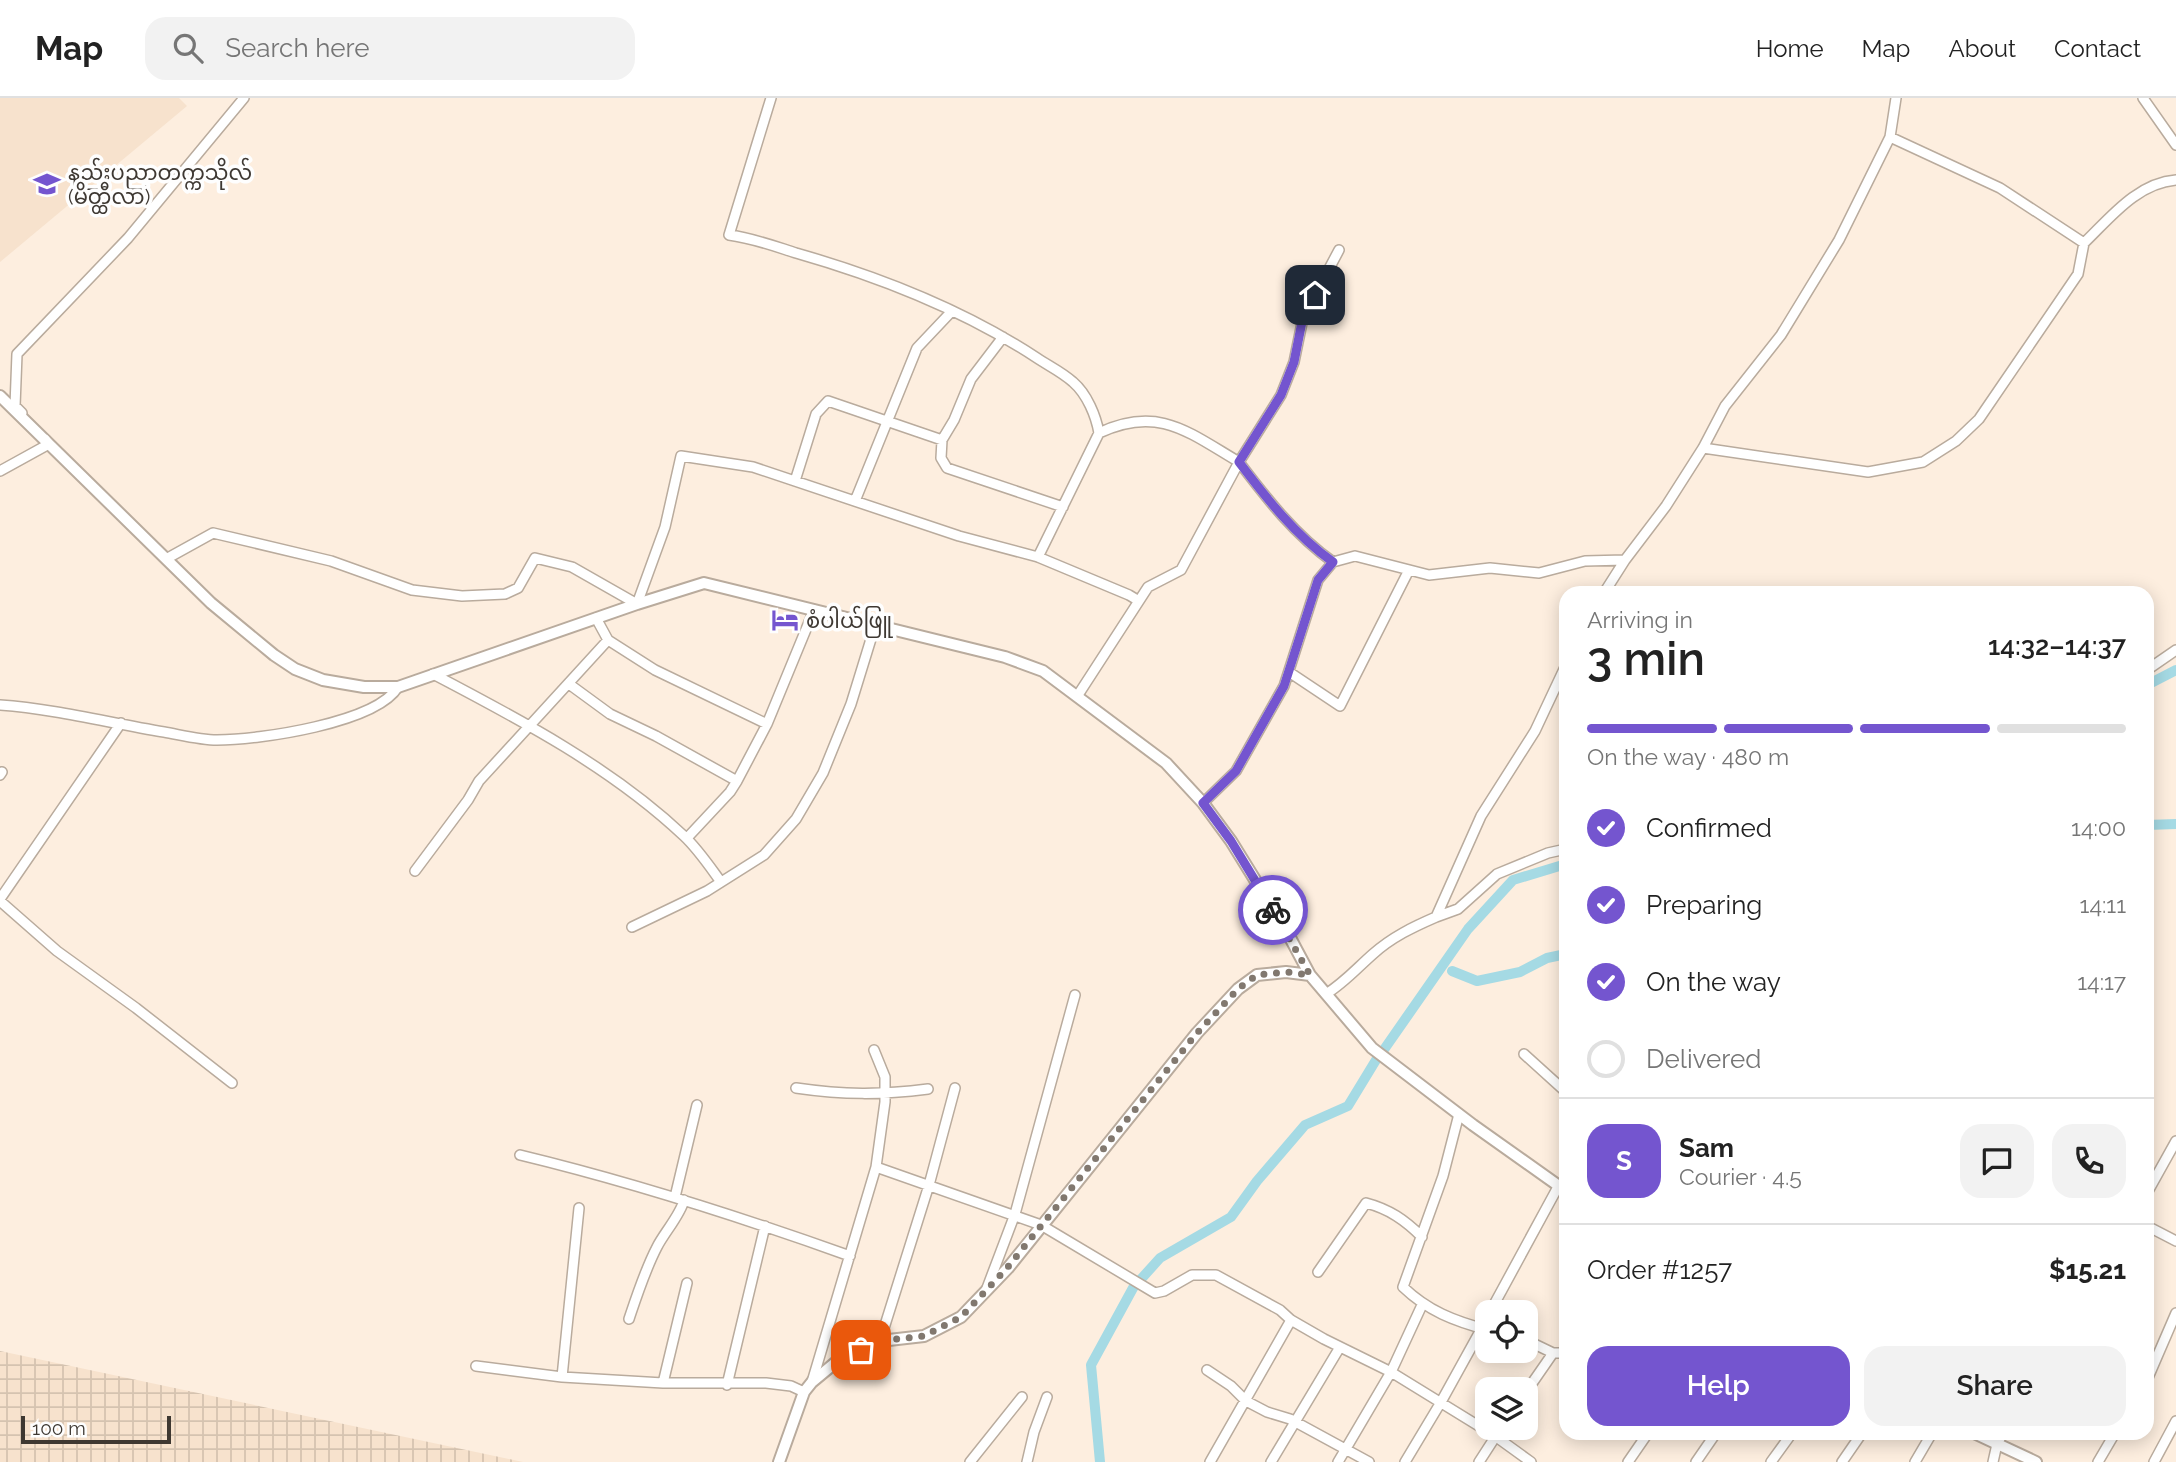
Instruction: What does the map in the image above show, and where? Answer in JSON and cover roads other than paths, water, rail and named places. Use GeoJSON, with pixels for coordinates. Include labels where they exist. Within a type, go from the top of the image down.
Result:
{"type":"FeatureCollection","features":[{"type":"Feature","properties":{"kind":"street"},"geometry":{"type":"LineString","coordinates":[[49,444],[15,406],[17,354],[128,238],[244,98]]}},
{"type":"Feature","properties":{"kind":"street"},"geometry":{"type":"LineString","coordinates":[[771,98],[729,235],[753,238],[843,268],[952,311],[1003,337],[1075,383],[1096,415],[1099,433],[1038,558]]}},
{"type":"Feature","properties":{"kind":"street"},"geometry":{"type":"LineString","coordinates":[[1608,586],[1666,506],[1725,407],[1781,335],[1839,240],[1890,137],[1896,98]]}},
{"type":"Feature","properties":{"kind":"street"},"geometry":{"type":"LineString","coordinates":[[2143,98],[2176,145]]}},
{"type":"Feature","properties":{"kind":"street"},"geometry":{"type":"LineString","coordinates":[[1890,137],[2000,188],[2084,243]]}},
{"type":"Feature","properties":{"kind":"street"},"geometry":{"type":"LineString","coordinates":[[1703,447],[1868,472],[1923,462],[1956,441],[1979,419],[2078,274],[2084,243],[2139,192],[2164,181],[2176,180]]}},
{"type":"Feature","properties":{"kind":"street"},"geometry":{"type":"LineString","coordinates":[[1078,695],[1148,587],[1181,570],[1239,462],[1281,395],[1294,362],[1303,317],[1339,250]]}},
{"type":"Feature","properties":{"kind":"street"},"geometry":{"type":"LineString","coordinates":[[855,501],[917,348],[952,311]]}},
{"type":"Feature","properties":{"kind":"street"},"geometry":{"type":"LineString","coordinates":[[1003,337],[971,379],[954,420],[942,440],[941,458],[947,468],[1063,507]]}},
{"type":"Feature","properties":{"kind":"street"},"geometry":{"type":"LineString","coordinates":[[0,396],[211,603],[274,655],[295,669],[323,680],[364,687],[398,687],[704,583],[1005,657],[1043,671],[1166,763],[1203,803],[1286,930],[1310,975],[1372,1048],[1559,1186]]}},
{"type":"Feature","properties":{"kind":"street"},"geometry":{"type":"LineString","coordinates":[[795,481],[816,414],[828,401],[942,440]]}},
{"type":"Feature","properties":{"kind":"street"},"geometry":{"type":"LineString","coordinates":[[1099,433],[1136,420],[1158,421],[1190,433],[1239,462],[1274,507],[1312,547],[1333,562]]}},
{"type":"Feature","properties":{"kind":"street"},"geometry":{"type":"LineString","coordinates":[[0,471],[49,444]]}},
{"type":"Feature","properties":{"kind":"street"},"geometry":{"type":"LineString","coordinates":[[637,604],[665,527],[681,456],[753,467],[959,536],[1038,558],[1129,594],[1139,601]]}},
{"type":"Feature","properties":{"kind":"street"},"geometry":{"type":"LineString","coordinates":[[166,559],[213,533],[331,561],[412,590],[462,596],[505,594],[518,588],[535,558],[572,567],[637,604]]}},
{"type":"Feature","properties":{"kind":"street"},"geometry":{"type":"LineString","coordinates":[[1203,803],[1236,771],[1284,686],[1318,580],[1333,562],[1355,556],[1429,575],[1490,568],[1539,573],[1585,561],[1625,560]]}},
{"type":"Feature","properties":{"kind":"street"},"geometry":{"type":"LineString","coordinates":[[1289,672],[1340,706],[1409,570]]}},
{"type":"Feature","properties":{"kind":"street"},"geometry":{"type":"LineString","coordinates":[[687,838],[737,781],[767,724],[814,610]]}},
{"type":"Feature","properties":{"kind":"street"},"geometry":{"type":"LineString","coordinates":[[596,618],[608,640],[655,670],[767,724]]}},
{"type":"Feature","properties":{"kind":"street"},"geometry":{"type":"LineString","coordinates":[[632,927],[722,882],[764,855],[803,808],[823,773],[846,716],[875,626]]}},
{"type":"Feature","properties":{"kind":"street"},"geometry":{"type":"LineString","coordinates":[[415,871],[479,781],[608,640]]}},
{"type":"Feature","properties":{"kind":"street"},"geometry":{"type":"LineString","coordinates":[[2154,665],[2176,650]]}},
{"type":"Feature","properties":{"kind":"street"},"geometry":{"type":"LineString","coordinates":[[433,674],[545,735],[633,792],[687,838],[722,882]]}},
{"type":"Feature","properties":{"kind":"street"},"geometry":{"type":"LineString","coordinates":[[1436,917],[1481,816],[1535,731],[1559,680]]}},
{"type":"Feature","properties":{"kind":"street"},"geometry":{"type":"LineString","coordinates":[[569,684],[610,714],[737,781]]}},
{"type":"Feature","properties":{"kind":"street"},"geometry":{"type":"LineString","coordinates":[[0,705],[40,708],[216,740],[266,735],[340,722],[383,702],[398,687]]}},
{"type":"Feature","properties":{"kind":"street"},"geometry":{"type":"LineString","coordinates":[[121,723],[0,900],[57,951],[232,1083]]}},
{"type":"Feature","properties":{"kind":"street"},"geometry":{"type":"LineString","coordinates":[[1326,994],[1342,984],[1374,953],[1406,929],[1458,909],[1497,874],[1559,851]]}},
{"type":"Feature","properties":{"kind":"street"},"geometry":{"type":"LineString","coordinates":[[476,1366],[562,1377],[727,1385],[766,1383],[808,1387],[841,1358],[880,1341],[924,1336],[961,1317],[985,1294],[1197,1033],[1238,989],[1257,975],[1286,972],[1310,975]]}},
{"type":"Feature","properties":{"kind":"street"},"geometry":{"type":"LineString","coordinates":[[985,1294],[1015,1214],[1075,995]]}},
{"type":"Feature","properties":{"kind":"street"},"geometry":{"type":"LineString","coordinates":[[779,1462],[808,1387],[876,1167],[885,1077],[874,1050]]}},
{"type":"Feature","properties":{"kind":"street"},"geometry":{"type":"LineString","coordinates":[[1524,1054],[1559,1086]]}},
{"type":"Feature","properties":{"kind":"street"},"geometry":{"type":"LineString","coordinates":[[796,1088],[841,1094],[885,1094],[928,1089]]}},
{"type":"Feature","properties":{"kind":"street"},"geometry":{"type":"LineString","coordinates":[[880,1341],[929,1185],[955,1088]]}},
{"type":"Feature","properties":{"kind":"street"},"geometry":{"type":"LineString","coordinates":[[628,1319],[646,1267],[668,1226],[682,1208],[680,1198],[696,1105]]}},
{"type":"Feature","properties":{"kind":"street"},"geometry":{"type":"LineString","coordinates":[[1459,1114],[1443,1176],[1403,1287],[1422,1305],[1475,1327]]}},
{"type":"Feature","properties":{"kind":"street"},"geometry":{"type":"LineString","coordinates":[[2154,1180],[2176,1141]]}},
{"type":"Feature","properties":{"kind":"street"},"geometry":{"type":"LineString","coordinates":[[520,1155],[680,1198],[850,1256]]}},
{"type":"Feature","properties":{"kind":"street"},"geometry":{"type":"LineString","coordinates":[[876,1167],[1041,1225],[1156,1293],[1192,1275],[1216,1275],[1280,1310],[1291,1320],[1475,1420]]}},
{"type":"Feature","properties":{"kind":"street"},"geometry":{"type":"LineString","coordinates":[[1498,1300],[1559,1193]]}},
{"type":"Feature","properties":{"kind":"street"},"geometry":{"type":"LineString","coordinates":[[1318,1272],[1366,1203],[1385,1208],[1409,1224],[1422,1237]]}},
{"type":"Feature","properties":{"kind":"street"},"geometry":{"type":"LineString","coordinates":[[562,1377],[579,1208]]}},
{"type":"Feature","properties":{"kind":"street"},"geometry":{"type":"LineString","coordinates":[[727,1385],[765,1226]]}},
{"type":"Feature","properties":{"kind":"street"},"geometry":{"type":"LineString","coordinates":[[2154,1230],[2176,1241]]}},
{"type":"Feature","properties":{"kind":"street"},"geometry":{"type":"LineString","coordinates":[[663,1383],[687,1283]]}},
{"type":"Feature","properties":{"kind":"street"},"geometry":{"type":"LineString","coordinates":[[1338,1462],[1391,1372],[1422,1305]]}},
{"type":"Feature","properties":{"kind":"street"},"geometry":{"type":"LineString","coordinates":[[2154,1364],[2176,1313]]}},
{"type":"Feature","properties":{"kind":"street"},"geometry":{"type":"LineString","coordinates":[[1210,1462],[1291,1320]]}},
{"type":"Feature","properties":{"kind":"street"},"geometry":{"type":"LineString","coordinates":[[1405,1462],[1475,1344]]}},
{"type":"Feature","properties":{"kind":"street"},"geometry":{"type":"LineString","coordinates":[[1538,1346],[1559,1353]]}},
{"type":"Feature","properties":{"kind":"street"},"geometry":{"type":"LineString","coordinates":[[1271,1462],[1340,1347]]}},
{"type":"Feature","properties":{"kind":"street"},"geometry":{"type":"LineString","coordinates":[[1536,1377],[1553,1353]]}},
{"type":"Feature","properties":{"kind":"street"},"geometry":{"type":"LineString","coordinates":[[1207,1370],[1247,1401],[1296,1423],[1369,1462]]}},
{"type":"Feature","properties":{"kind":"street"},"geometry":{"type":"LineString","coordinates":[[1027,1462],[1047,1396]]}},
{"type":"Feature","properties":{"kind":"street"},"geometry":{"type":"LineString","coordinates":[[970,1462],[1022,1397]]}},
{"type":"Feature","properties":{"kind":"street"},"geometry":{"type":"LineString","coordinates":[[2154,1462],[2176,1421]]}},
{"type":"Feature","properties":{"kind":"street"},"geometry":{"type":"LineString","coordinates":[[1479,1462],[1493,1440]]}},
{"type":"Feature","properties":{"kind":"street"},"geometry":{"type":"LineString","coordinates":[[1507,1440],[1531,1462]]}},
{"type":"Feature","properties":{"kind":"street"},"geometry":{"type":"LineString","coordinates":[[1628,1462],[1643,1440]]}},
{"type":"Feature","properties":{"kind":"street"},"geometry":{"type":"LineString","coordinates":[[1696,1462],[1711,1440]]}},
{"type":"Feature","properties":{"kind":"street"},"geometry":{"type":"LineString","coordinates":[[1771,1462],[1787,1440]]}},
{"type":"Feature","properties":{"kind":"street"},"geometry":{"type":"LineString","coordinates":[[1842,1462],[1857,1440]]}},
{"type":"Feature","properties":{"kind":"street"},"geometry":{"type":"LineString","coordinates":[[1915,1462],[1928,1440]]}},
{"type":"Feature","properties":{"kind":"street"},"geometry":{"type":"LineString","coordinates":[[1989,1440],[2036,1462]]}},
{"type":"Feature","properties":{"kind":"street"},"geometry":{"type":"LineString","coordinates":[[1993,1462],[1999,1440]]}},
{"type":"Feature","properties":{"kind":"street"},"geometry":{"type":"LineString","coordinates":[[2098,1462],[2111,1440]]}},
{"type":"Feature","properties":{"kind":"waterway"},"geometry":{"type":"LineString","coordinates":[[2154,681],[2176,670]]}},
{"type":"Feature","properties":{"kind":"waterway"},"geometry":{"type":"LineString","coordinates":[[2154,825],[2176,824]]}},
{"type":"Feature","properties":{"kind":"waterway"},"geometry":{"type":"LineString","coordinates":[[1383,1051],[1468,929],[1513,880],[1559,866]]}},
{"type":"Feature","properties":{"kind":"waterway"},"geometry":{"type":"LineString","coordinates":[[1452,971],[1477,981],[1520,972],[1547,958],[1559,955]]}},
{"type":"Feature","properties":{"kind":"waterway"},"geometry":{"type":"LineString","coordinates":[[1100,1462],[1091,1365],[1133,1288],[1160,1258],[1231,1217],[1257,1181],[1305,1125],[1348,1106],[1376,1060]]}},
{"type":"Feature","properties":{"kind":"place","name":"နည်းပညာတက္ကသိုလ် (မိတ္ထီလာ)"},"geometry":{"type":"Point","coordinates":[47,184]}},
{"type":"Feature","properties":{"kind":"place","name":"စံပါယ်ဖြူ"},"geometry":{"type":"Point","coordinates":[785,620]}}]}
